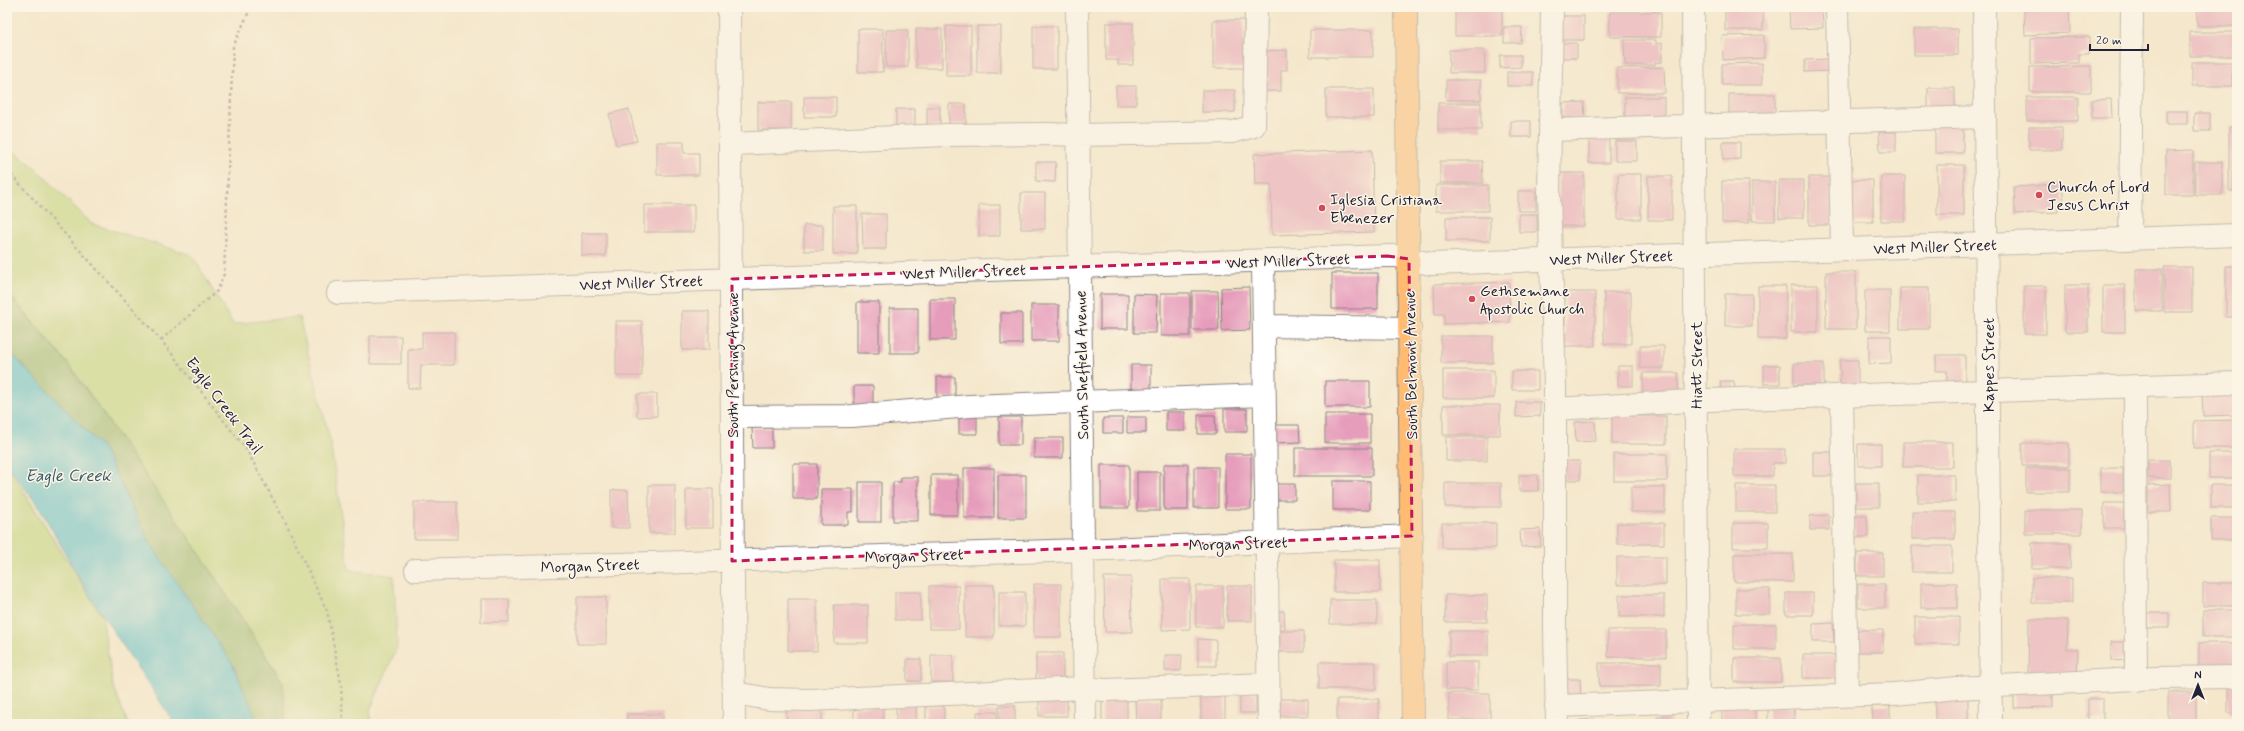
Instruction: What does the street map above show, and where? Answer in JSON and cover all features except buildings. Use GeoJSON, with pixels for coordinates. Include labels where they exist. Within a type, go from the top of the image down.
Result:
{"type":"FeatureCollection","features":[{"type":"Feature","properties":{"kind":"main road","name":"South Belmont Avenue"},"geometry":{"type":"LineString","coordinates":[[1406,7],[1413,724]]}},
{"type":"Feature","properties":{"kind":"street","name":"South Pershing Avenue"},"geometry":{"type":"LineString","coordinates":[[730,7],[734,724]]}},
{"type":"Feature","properties":{"kind":"street","name":"South Sheffield Avenue"},"geometry":{"type":"LineString","coordinates":[[1077,7],[1085,724]]}},
{"type":"Feature","properties":{"kind":"street"},"geometry":{"type":"LineString","coordinates":[[730,144],[947,135],[1079,135],[1233,132],[1254,126],[1256,7]]}},
{"type":"Feature","properties":{"kind":"street"},"geometry":{"type":"LineString","coordinates":[[1552,7],[1549,194],[1555,408],[1556,715],[1698,700],[1847,695],[2157,678],[2237,677]]}},
{"type":"Feature","properties":{"kind":"street","name":"Hiatt Street"},"geometry":{"type":"LineString","coordinates":[[1693,7],[1698,724]]}},
{"type":"Feature","properties":{"kind":"street"},"geometry":{"type":"LineString","coordinates":[[1837,7],[1842,249]]}},
{"type":"Feature","properties":{"kind":"street","name":"Kappes Street"},"geometry":{"type":"LineString","coordinates":[[1984,7],[1991,724]]}},
{"type":"Feature","properties":{"kind":"street"},"geometry":{"type":"LineString","coordinates":[[2130,239],[2132,7]]}},
{"type":"Feature","properties":{"kind":"street"},"geometry":{"type":"LineString","coordinates":[[1550,130],[1694,127],[1986,117]]}},
{"type":"Feature","properties":{"kind":"street","name":"West Miller Street"},"geometry":{"type":"LineString","coordinates":[[338,293],[1387,256],[1431,264],[2237,235]]}},
{"type":"Feature","properties":{"kind":"street"},"geometry":{"type":"LineString","coordinates":[[1263,261],[1269,724]]}},
{"type":"Feature","properties":{"kind":"street"},"geometry":{"type":"LineString","coordinates":[[1264,326],[1410,328]]}},
{"type":"Feature","properties":{"kind":"street"},"geometry":{"type":"LineString","coordinates":[[1555,408],[1696,401],[2237,383]]}},
{"type":"Feature","properties":{"kind":"street"},"geometry":{"type":"LineString","coordinates":[[2135,386],[2136,680]]}},
{"type":"Feature","properties":{"kind":"street"},"geometry":{"type":"LineString","coordinates":[[732,417],[852,416],[970,406],[1264,395]]}},
{"type":"Feature","properties":{"kind":"street"},"geometry":{"type":"LineString","coordinates":[[1842,396],[1847,695]]}},
{"type":"Feature","properties":{"kind":"street","name":"Morgan Street"},"geometry":{"type":"LineString","coordinates":[[416,570],[1083,550],[1412,536]]}},
{"type":"Feature","properties":{"kind":"street"},"geometry":{"type":"LineString","coordinates":[[734,693],[768,699],[810,700],[1084,688],[1105,690],[1268,684]]}},
{"type":"Feature","properties":{"kind":"path"},"geometry":{"type":"LineString","coordinates":[[161,340],[217,291],[224,274],[233,47],[251,7]]}},
{"type":"Feature","properties":{"kind":"path","name":"Eagle Creek Trail"},"geometry":{"type":"LineString","coordinates":[[7,170],[161,340],[246,449],[287,525],[327,611],[341,683],[343,724]]}},
{"type":"Feature","properties":{"kind":"highlighted area"},"geometry":{"type":"Polygon","coordinates":[[[1387,256],[1409,259],[1412,536],[732,561],[732,279],[1387,256]]]}},
{"type":"Feature","properties":{"kind":"green space"},"geometry":{"type":"Polygon","coordinates":[[[7,146],[32,165],[92,224],[192,255],[233,324],[299,317],[330,440],[349,570],[394,576],[397,647],[370,710],[372,724],[286,724],[283,682],[202,557],[70,366],[7,291],[7,146]]]}},
{"type":"Feature","properties":{"kind":"green space"},"geometry":{"type":"Polygon","coordinates":[[[7,293],[70,366],[202,557],[283,683],[286,724],[259,724],[148,540],[103,448],[7,349],[7,293]]]}},
{"type":"Feature","properties":{"kind":"green space"},"geometry":{"type":"Polygon","coordinates":[[[7,465],[102,616],[113,685],[128,724],[7,724],[7,465]]]}},
{"type":"Feature","properties":{"kind":"water","name":"Eagle Creek"},"geometry":{"type":"Polygon","coordinates":[[[7,349],[103,448],[148,540],[232,663],[259,724],[175,724],[88,593],[39,507],[7,465],[7,349]]]}},
{"type":"Feature","properties":{"kind":"place","name":"Church of Lord Jesus Christ"},"geometry":{"type":"Point","coordinates":[2039,195]}},
{"type":"Feature","properties":{"kind":"place","name":"Iglesia Cristiana Ebenezer"},"geometry":{"type":"Point","coordinates":[1322,208]}},
{"type":"Feature","properties":{"kind":"place","name":"Gethsemane Apostolic Church"},"geometry":{"type":"Point","coordinates":[1472,299]}}]}
